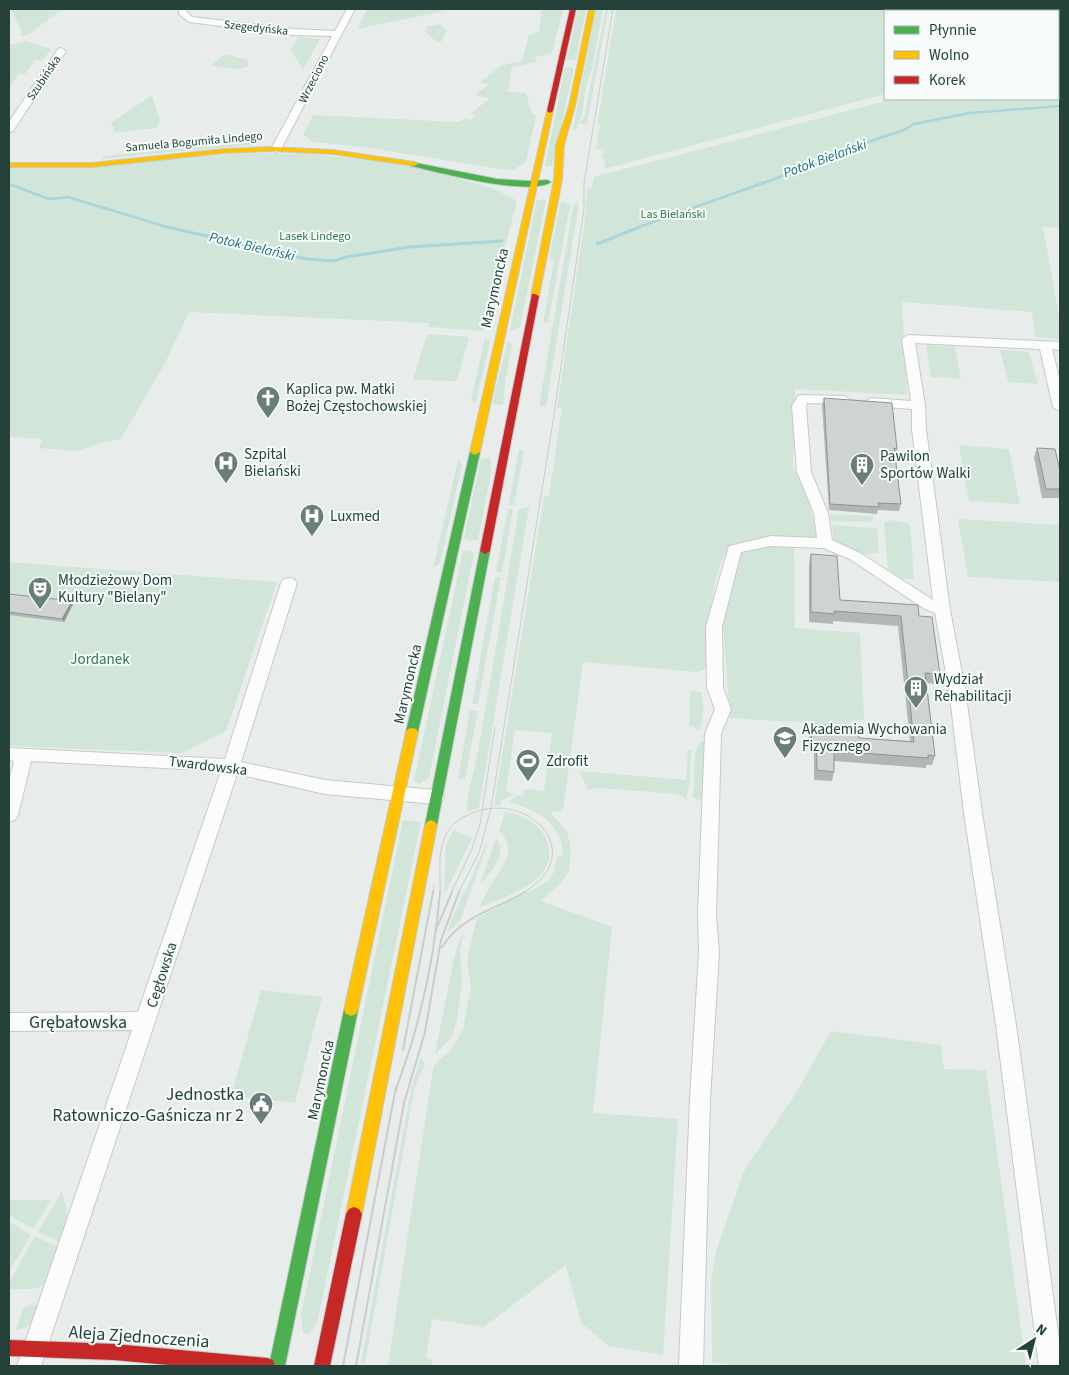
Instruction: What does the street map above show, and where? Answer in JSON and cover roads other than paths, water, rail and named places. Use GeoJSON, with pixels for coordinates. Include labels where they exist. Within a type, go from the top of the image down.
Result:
{"type":"FeatureCollection","features":[{"type":"Feature","properties":{"kind":"main road","name":"Marymoncka"},"geometry":{"type":"LineString","coordinates":[[277,1366],[353,1000],[454,545],[474,457],[491,418],[534,182],[573,9]]}},
{"type":"Feature","properties":{"kind":"main road"},"geometry":{"type":"LineString","coordinates":[[322,1366],[339,1290],[436,797],[477,546],[506,442],[558,180],[560,145],[572,106],[592,9]]}},
{"type":"Feature","properties":{"kind":"main road"},"geometry":{"type":"LineString","coordinates":[[561,63],[580,64]]}},
{"type":"Feature","properties":{"kind":"main road","name":"Samuela Bogumiła Lindego"},"geometry":{"type":"LineString","coordinates":[[9,165],[77,165],[226,150],[276,149],[341,153],[504,183],[558,180]]}},
{"type":"Feature","properties":{"kind":"main road"},"geometry":{"type":"LineString","coordinates":[[491,418],[506,442]]}},
{"type":"Feature","properties":{"kind":"main road"},"geometry":{"type":"LineString","coordinates":[[474,457],[490,453],[506,442]]}},
{"type":"Feature","properties":{"kind":"main road"},"geometry":{"type":"LineString","coordinates":[[454,545],[477,546]]}},
{"type":"Feature","properties":{"kind":"main road","name":"Aleja Zjednoczenia"},"geometry":{"type":"LineString","coordinates":[[9,1348],[33,1357],[114,1352],[267,1366]]}},
{"type":"Feature","properties":{"kind":"street","name":"Szegedyńska"},"geometry":{"type":"LineString","coordinates":[[183,9],[183,15],[190,19],[218,24],[293,32],[337,34]]}},
{"type":"Feature","properties":{"kind":"street","name":"Wrzeciono"},"geometry":{"type":"LineString","coordinates":[[276,149],[350,9]]}},
{"type":"Feature","properties":{"kind":"street","name":"Szubińska"},"geometry":{"type":"LineString","coordinates":[[9,129],[61,51]]}},
{"type":"Feature","properties":{"kind":"street"},"geometry":{"type":"LineString","coordinates":[[1051,1366],[1004,1016],[956,689],[942,610],[918,405],[908,339],[1060,346]]}},
{"type":"Feature","properties":{"kind":"street"},"geometry":{"type":"LineString","coordinates":[[1046,345],[1060,407]]}},
{"type":"Feature","properties":{"kind":"street"},"geometry":{"type":"LineString","coordinates":[[825,543],[821,513],[804,472],[800,402],[803,399],[812,398],[918,405]]}},
{"type":"Feature","properties":{"kind":"street"},"geometry":{"type":"LineString","coordinates":[[691,1366],[700,1099],[709,952],[707,914],[713,734],[723,709],[715,688],[714,627],[734,549],[770,542],[825,543],[855,556],[928,604],[942,610]]}},
{"type":"Feature","properties":{"kind":"street","name":"Cegłowska"},"geometry":{"type":"LineString","coordinates":[[33,1357],[232,766],[289,583]]}},
{"type":"Feature","properties":{"kind":"street"},"geometry":{"type":"LineString","coordinates":[[9,815],[17,754]]}},
{"type":"Feature","properties":{"kind":"street","name":"Twardowska"},"geometry":{"type":"LineString","coordinates":[[17,754],[232,766],[325,787],[436,797]]}},
{"type":"Feature","properties":{"kind":"street","name":"Grębałowska"},"geometry":{"type":"LineString","coordinates":[[9,1022],[146,1021]]}},
{"type":"Feature","properties":{"kind":"waterway","name":"Potok Bielański"},"geometry":{"type":"LineString","coordinates":[[639,227],[797,171],[803,166],[821,164],[871,141],[904,130],[914,124],[970,113],[1060,106]]}},
{"type":"Feature","properties":{"kind":"waterway","name":"Potok Bielański"},"geometry":{"type":"LineString","coordinates":[[9,184],[49,199],[68,197],[166,227]]}},
{"type":"Feature","properties":{"kind":"waterway","name":"Potok Bielański"},"geometry":{"type":"LineString","coordinates":[[597,244],[642,226]]}},
{"type":"Feature","properties":{"kind":"waterway","name":"Potok Bielański"},"geometry":{"type":"LineString","coordinates":[[166,227],[307,259],[334,261],[346,257],[410,247],[502,241]]}},
{"type":"Feature","properties":{"kind":"tram line"},"geometry":{"type":"LineString","coordinates":[[491,809],[553,421],[584,209],[584,183],[613,9]]}},
{"type":"Feature","properties":{"kind":"tram line"},"geometry":{"type":"LineString","coordinates":[[482,811],[495,727]]}},
{"type":"Feature","properties":{"kind":"tram line"},"geometry":{"type":"LineString","coordinates":[[458,893],[479,853],[491,809]]}},
{"type":"Feature","properties":{"kind":"tram line"},"geometry":{"type":"LineString","coordinates":[[482,811],[491,809]]}},
{"type":"Feature","properties":{"kind":"tram line"},"geometry":{"type":"LineString","coordinates":[[491,809],[509,809],[528,816],[542,828],[551,842],[552,859],[543,877],[523,893]]}},
{"type":"Feature","properties":{"kind":"tram line"},"geometry":{"type":"LineString","coordinates":[[440,892],[440,857],[447,833],[454,824],[466,816],[482,811]]}},
{"type":"Feature","properties":{"kind":"tram line"},"geometry":{"type":"LineString","coordinates":[[451,893],[472,849],[482,811]]}},
{"type":"Feature","properties":{"kind":"tram line"},"geometry":{"type":"LineString","coordinates":[[433,893],[434,886]]}},
{"type":"Feature","properties":{"kind":"tram line"},"geometry":{"type":"LineString","coordinates":[[403,1050],[433,892]]}},
{"type":"Feature","properties":{"kind":"tram line"},"geometry":{"type":"LineString","coordinates":[[436,930],[440,892]]}},
{"type":"Feature","properties":{"kind":"tram line"},"geometry":{"type":"LineString","coordinates":[[436,930],[452,892]]}},
{"type":"Feature","properties":{"kind":"tram line"},"geometry":{"type":"LineString","coordinates":[[356,1366],[404,1103],[425,1032],[441,940],[459,892]]}},
{"type":"Feature","properties":{"kind":"tram line"},"geometry":{"type":"LineString","coordinates":[[442,947],[450,936],[469,920],[525,892]]}},
{"type":"Feature","properties":{"kind":"tram line"},"geometry":{"type":"LineString","coordinates":[[395,1093],[422,1005],[436,930]]}},
{"type":"Feature","properties":{"kind":"tram line"},"geometry":{"type":"LineString","coordinates":[[343,1366],[396,1087]]}},
{"type":"Feature","properties":{"kind":"place","name":"Kaplica pw. Matki Bożej Częstochowskiej"},"geometry":{"type":"Point","coordinates":[268,419]}},
{"type":"Feature","properties":{"kind":"place","name":"Szpital Bielański"},"geometry":{"type":"Point","coordinates":[226,484]}},
{"type":"Feature","properties":{"kind":"place","name":"Pawilon Sportów Walki"},"geometry":{"type":"Point","coordinates":[862,486]}},
{"type":"Feature","properties":{"kind":"place","name":"Luxmed"},"geometry":{"type":"Point","coordinates":[312,537]}},
{"type":"Feature","properties":{"kind":"place","name":"Młodzieżowy Dom Kultury \"Bielany\""},"geometry":{"type":"Point","coordinates":[40,610]}},
{"type":"Feature","properties":{"kind":"place","name":"Wydział Rehabilitacji"},"geometry":{"type":"Point","coordinates":[916,709]}},
{"type":"Feature","properties":{"kind":"place","name":"Akademia Wychowania Fizycznego"},"geometry":{"type":"Point","coordinates":[785,759]}},
{"type":"Feature","properties":{"kind":"place","name":"Zdrofit"},"geometry":{"type":"Point","coordinates":[528,782]}},
{"type":"Feature","properties":{"kind":"place","name":"Jednostka Ratowniczo-Gaśnicza nr 2"},"geometry":{"type":"Point","coordinates":[261,1125]}},
{"type":"Feature","properties":{"kind":"park label","name":"Las Bielański"},"geometry":{"type":"Point","coordinates":[673,214]}},
{"type":"Feature","properties":{"kind":"park label","name":"Lasek Lindego"},"geometry":{"type":"Point","coordinates":[315,236]}},
{"type":"Feature","properties":{"kind":"park label","name":"Jordanek"},"geometry":{"type":"Point","coordinates":[100,659]}}]}
